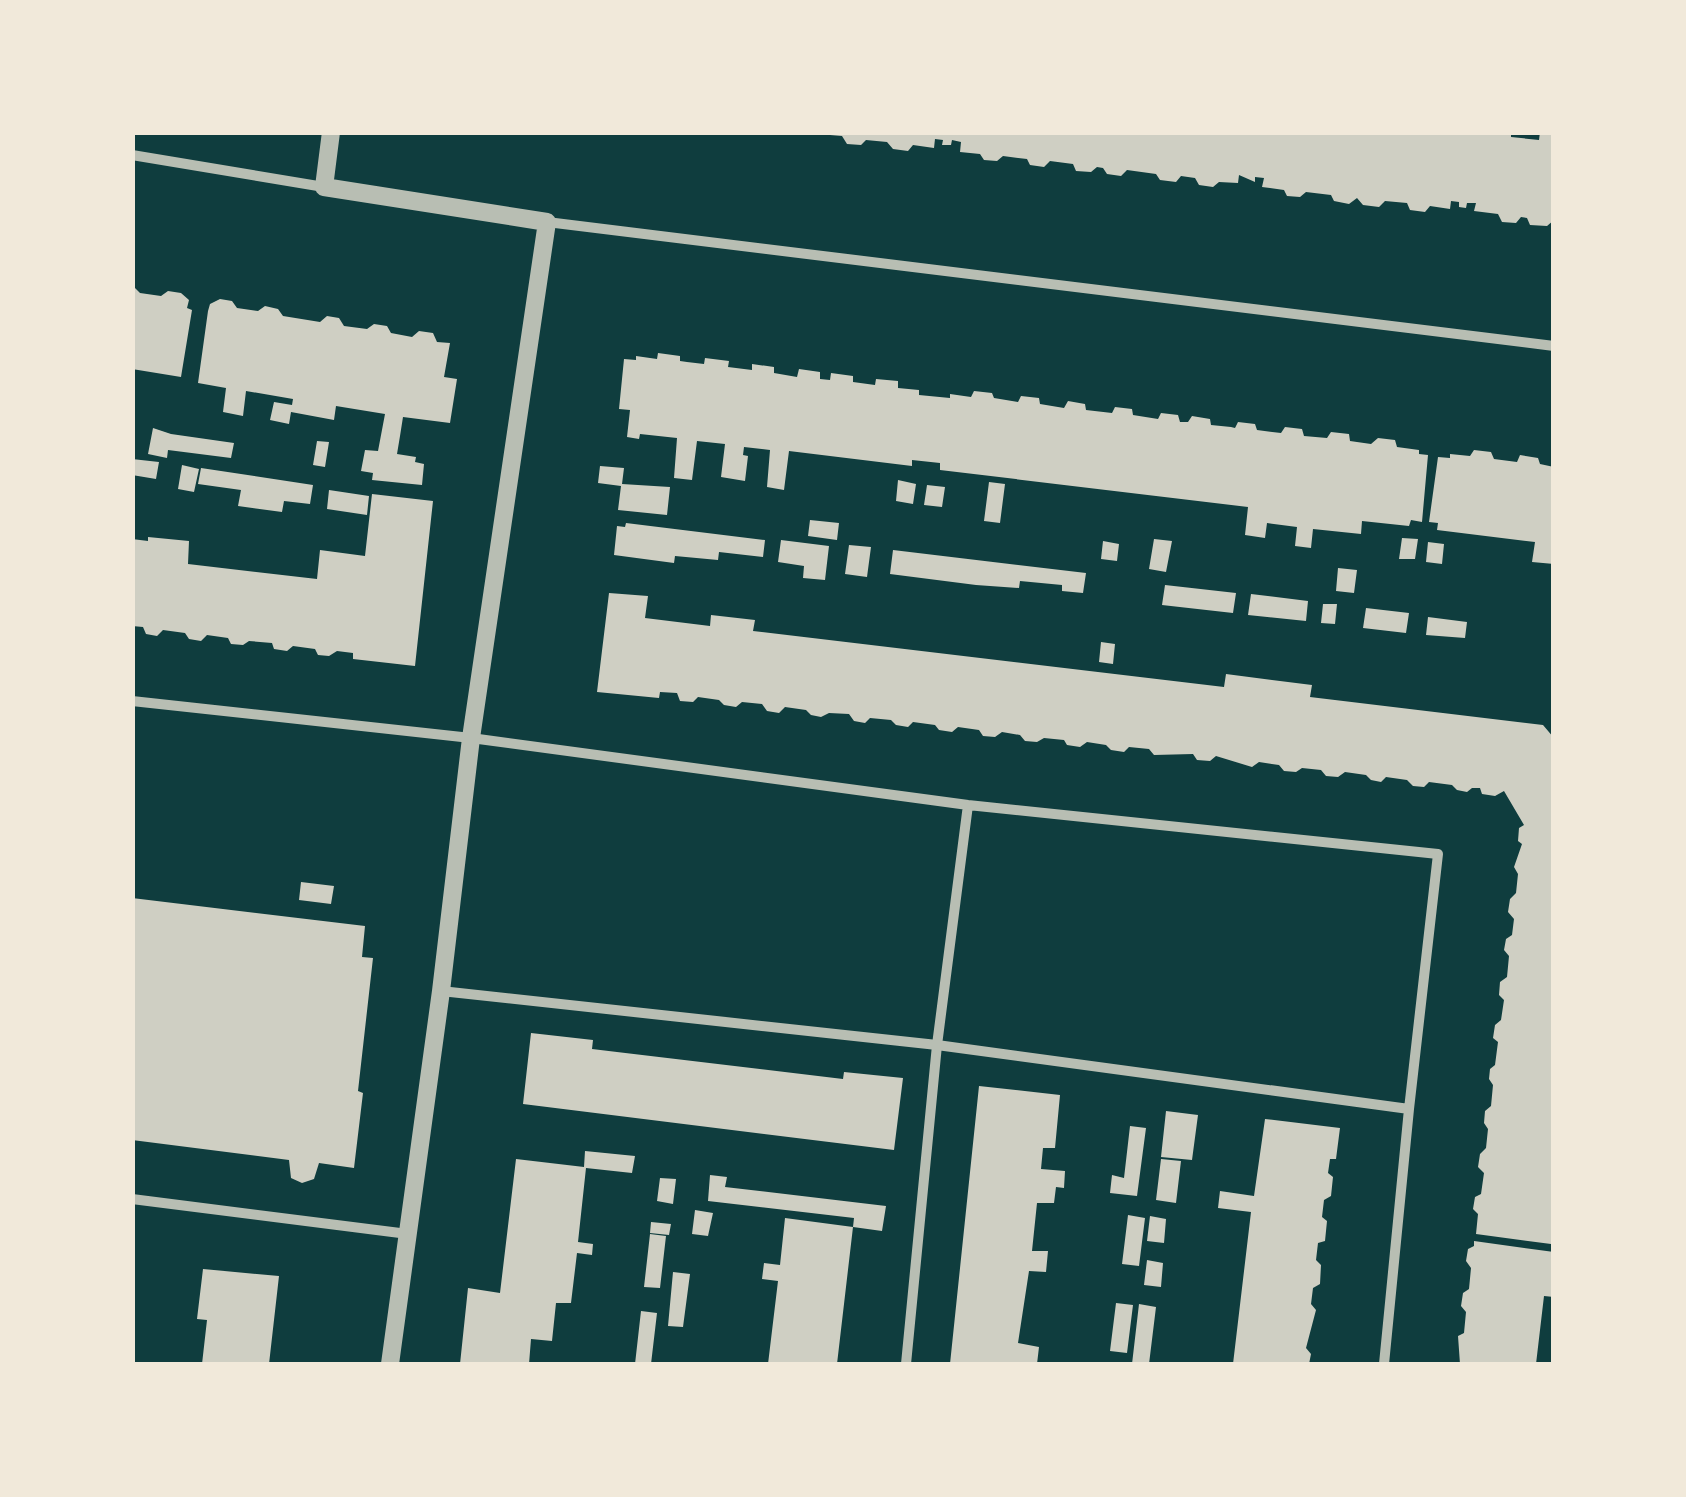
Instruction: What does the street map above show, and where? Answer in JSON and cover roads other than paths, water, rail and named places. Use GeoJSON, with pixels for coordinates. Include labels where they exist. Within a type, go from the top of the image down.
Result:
{"type":"FeatureCollection","features":[{"type":"Feature","properties":{"kind":"street"},"geometry":{"type":"LineString","coordinates":[[324,187],[331,132]]}},
{"type":"Feature","properties":{"kind":"street"},"geometry":{"type":"LineString","coordinates":[[132,156],[547,222],[1554,346]]}},
{"type":"Feature","properties":{"kind":"street"},"geometry":{"type":"LineString","coordinates":[[390,1364],[442,992],[471,738],[547,222]]}},
{"type":"Feature","properties":{"kind":"street"},"geometry":{"type":"LineString","coordinates":[[132,701],[471,738],[968,804],[1438,854],[1384,1364]]}},
{"type":"Feature","properties":{"kind":"street"},"geometry":{"type":"LineString","coordinates":[[906,1364],[938,1044],[968,804]]}},
{"type":"Feature","properties":{"kind":"street"},"geometry":{"type":"LineString","coordinates":[[442,992],[938,1044],[1409,1108]]}},
{"type":"Feature","properties":{"kind":"street"},"geometry":{"type":"LineString","coordinates":[[132,1198],[408,1234]]}}]}
